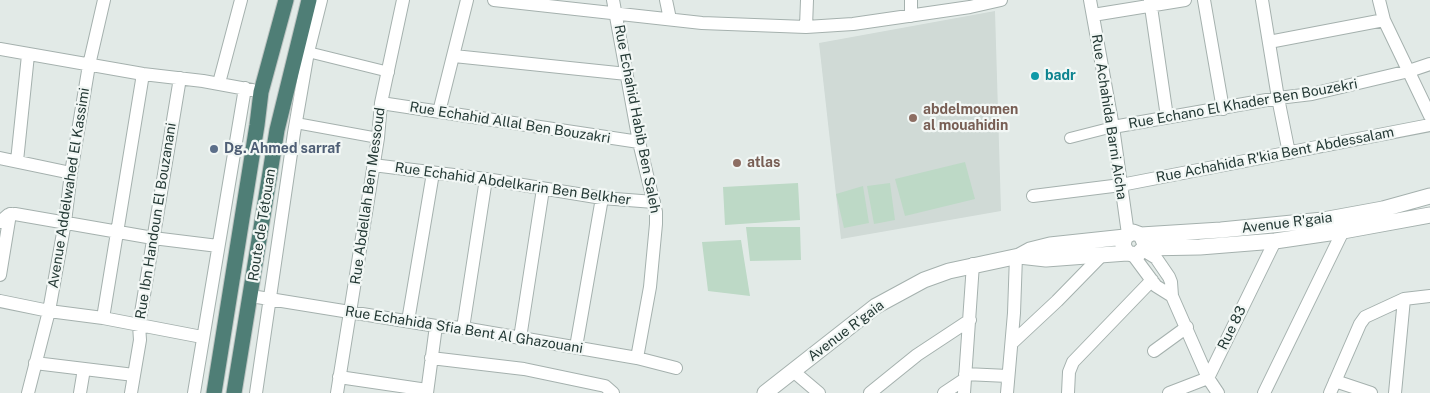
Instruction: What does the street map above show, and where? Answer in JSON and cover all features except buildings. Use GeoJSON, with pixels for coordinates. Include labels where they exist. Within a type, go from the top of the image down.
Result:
{"type":"FeatureCollection","features":[{"type":"Feature","properties":{"kind":"highway","name":"Route de Tétouan"},"geometry":{"type":"LineString","coordinates":[[214,393],[257,125],[260,92],[286,0]]}},
{"type":"Feature","properties":{"kind":"highway","name":"Route de Tétouan"},"geometry":{"type":"LineString","coordinates":[[234,393],[276,130],[309,0]]}},
{"type":"Feature","properties":{"kind":"street","name":"Avenue Addelwahed El Kassimi"},"geometry":{"type":"LineString","coordinates":[[28,393],[49,311],[65,222],[89,64],[104,0]]}},
{"type":"Feature","properties":{"kind":"street"},"geometry":{"type":"LineString","coordinates":[[219,83],[241,0]]}},
{"type":"Feature","properties":{"kind":"street"},"geometry":{"type":"LineString","coordinates":[[256,393],[296,123],[308,52],[321,0]]}},
{"type":"Feature","properties":{"kind":"street","name":"Rue Abdellah Ben Messoud"},"geometry":{"type":"LineString","coordinates":[[337,393],[378,138],[381,103],[403,0]]}},
{"type":"Feature","properties":{"kind":"street"},"geometry":{"type":"LineString","coordinates":[[440,112],[467,0]]}},
{"type":"Feature","properties":{"kind":"street"},"geometry":{"type":"LineString","coordinates":[[494,0],[615,6],[670,19],[734,25],[806,27],[853,24],[911,16],[970,3],[1001,0]]}},
{"type":"Feature","properties":{"kind":"street"},"geometry":{"type":"LineString","coordinates":[[666,0],[670,19]]}},
{"type":"Feature","properties":{"kind":"street"},"geometry":{"type":"LineString","coordinates":[[806,0],[806,27]]}},
{"type":"Feature","properties":{"kind":"street"},"geometry":{"type":"LineString","coordinates":[[911,16],[912,0]]}},
{"type":"Feature","properties":{"kind":"street","name":"Rue Achahida Barni Aicha"},"geometry":{"type":"LineString","coordinates":[[1090,0],[1113,127],[1121,185],[1135,245]]}},
{"type":"Feature","properties":{"kind":"street"},"geometry":{"type":"LineString","coordinates":[[1093,15],[1151,3],[1185,0]]}},
{"type":"Feature","properties":{"kind":"street"},"geometry":{"type":"LineString","coordinates":[[1204,0],[1223,109]]}},
{"type":"Feature","properties":{"kind":"street"},"geometry":{"type":"LineString","coordinates":[[1262,0],[1278,98],[1290,153]]}},
{"type":"Feature","properties":{"kind":"street"},"geometry":{"type":"LineString","coordinates":[[1379,0],[1384,20],[1430,116]]}},
{"type":"Feature","properties":{"kind":"street"},"geometry":{"type":"LineString","coordinates":[[1151,3],[1168,117]]}},
{"type":"Feature","properties":{"kind":"street","name":"Rue Echahid Habib Ben Saleh"},"geometry":{"type":"LineString","coordinates":[[615,6],[639,142],[654,202],[656,224],[650,286],[637,358]]}},
{"type":"Feature","properties":{"kind":"street"},"geometry":{"type":"LineString","coordinates":[[1269,42],[1384,20]]}},
{"type":"Feature","properties":{"kind":"street"},"geometry":{"type":"LineString","coordinates":[[0,49],[143,74],[219,83],[260,92]]}},
{"type":"Feature","properties":{"kind":"street"},"geometry":{"type":"LineString","coordinates":[[308,52],[389,72]]}},
{"type":"Feature","properties":{"kind":"street"},"geometry":{"type":"LineString","coordinates":[[17,161],[28,55]]}},
{"type":"Feature","properties":{"kind":"street"},"geometry":{"type":"LineString","coordinates":[[454,56],[627,74]]}},
{"type":"Feature","properties":{"kind":"street","name":"Rue Echano El Khader Ben Bouzekri"},"geometry":{"type":"LineString","coordinates":[[1113,127],[1278,98],[1312,94],[1409,71],[1430,64]]}},
{"type":"Feature","properties":{"kind":"street"},"geometry":{"type":"LineString","coordinates":[[103,318],[143,74]]}},
{"type":"Feature","properties":{"kind":"street","name":"Rue Ibn Handoun El Bouzanani"},"geometry":{"type":"LineString","coordinates":[[131,393],[140,340],[139,325],[180,78]]}},
{"type":"Feature","properties":{"kind":"street"},"geometry":{"type":"LineString","coordinates":[[194,393],[244,88]]}},
{"type":"Feature","properties":{"kind":"street","name":"Rue Echahid Allal Ben Bouzakri"},"geometry":{"type":"LineString","coordinates":[[381,103],[639,142]]}},
{"type":"Feature","properties":{"kind":"street"},"geometry":{"type":"LineString","coordinates":[[296,123],[378,138]]}},
{"type":"Feature","properties":{"kind":"street","name":"Rue Achahida R'kia Bent Abdessalam"},"geometry":{"type":"LineString","coordinates":[[1032,196],[1121,185],[1430,125]]}},
{"type":"Feature","properties":{"kind":"street"},"geometry":{"type":"LineString","coordinates":[[1070,138],[1113,127]]}},
{"type":"Feature","properties":{"kind":"street"},"geometry":{"type":"LineString","coordinates":[[0,158],[71,173]]}},
{"type":"Feature","properties":{"kind":"street","name":"Rue Echahid Abdelkarin Ben Belkher"},"geometry":{"type":"LineString","coordinates":[[373,165],[486,179],[602,198],[654,202]]}},
{"type":"Feature","properties":{"kind":"street"},"geometry":{"type":"LineString","coordinates":[[408,321],[433,173]]}},
{"type":"Feature","properties":{"kind":"street"},"geometry":{"type":"LineString","coordinates":[[463,328],[486,179]]}},
{"type":"Feature","properties":{"kind":"street"},"geometry":{"type":"LineString","coordinates":[[520,338],[543,189]]}},
{"type":"Feature","properties":{"kind":"street","name":"Avenue R'gaia"},"geometry":{"type":"LineString","coordinates":[[1017,256],[1046,259],[1101,256],[1135,245],[1221,230],[1322,220],[1383,209],[1430,196]]}},
{"type":"Feature","properties":{"kind":"street"},"geometry":{"type":"LineString","coordinates":[[576,347],[602,198]]}},
{"type":"Feature","properties":{"kind":"street","name":"Avenue R'gaia"},"geometry":{"type":"LineString","coordinates":[[765,393],[876,306],[924,280],[973,264],[1017,256],[1030,250],[1050,245],[1200,247],[1275,241],[1430,215]]}},
{"type":"Feature","properties":{"kind":"street"},"geometry":{"type":"LineString","coordinates":[[0,275],[5,218],[65,222],[153,238],[218,246]]}},
{"type":"Feature","properties":{"kind":"street"},"geometry":{"type":"LineString","coordinates":[[1264,393],[1343,231]]}},
{"type":"Feature","properties":{"kind":"street","name":"Rue 83"},"geometry":{"type":"LineString","coordinates":[[1208,378],[1275,241]]}},
{"type":"Feature","properties":{"kind":"street"},"geometry":{"type":"LineString","coordinates":[[1135,245],[1152,280],[1160,289],[1172,296]]}},
{"type":"Feature","properties":{"kind":"street"},"geometry":{"type":"LineString","coordinates":[[1135,245],[1156,258],[1165,271],[1171,282],[1172,296],[1208,378],[1218,393]]}},
{"type":"Feature","properties":{"kind":"street"},"geometry":{"type":"LineString","coordinates":[[1007,393],[1017,256]]}},
{"type":"Feature","properties":{"kind":"street"},"geometry":{"type":"LineString","coordinates":[[1012,343],[1101,256]]}},
{"type":"Feature","properties":{"kind":"street"},"geometry":{"type":"LineString","coordinates":[[964,393],[973,264]]}},
{"type":"Feature","properties":{"kind":"street"},"geometry":{"type":"LineString","coordinates":[[1068,393],[1069,372],[1073,362],[1152,280]]}},
{"type":"Feature","properties":{"kind":"street","name":"Rue Echahida Sfia Bent Al Ghazouani"},"geometry":{"type":"LineString","coordinates":[[251,296],[576,347],[637,358],[676,368]]}},
{"type":"Feature","properties":{"kind":"street"},"geometry":{"type":"LineString","coordinates":[[1372,393],[1333,387],[1360,324],[1365,317],[1404,299],[1430,296]]}},
{"type":"Feature","properties":{"kind":"street"},"geometry":{"type":"LineString","coordinates":[[1395,393],[1404,299]]}},
{"type":"Feature","properties":{"kind":"street"},"geometry":{"type":"LineString","coordinates":[[0,301],[202,337]]}},
{"type":"Feature","properties":{"kind":"street"},"geometry":{"type":"LineString","coordinates":[[870,393],[917,355],[970,320]]}},
{"type":"Feature","properties":{"kind":"street"},"geometry":{"type":"LineString","coordinates":[[339,378],[427,392],[436,326]]}},
{"type":"Feature","properties":{"kind":"street"},"geometry":{"type":"LineString","coordinates":[[1154,351],[1187,327]]}},
{"type":"Feature","properties":{"kind":"street"},"geometry":{"type":"LineString","coordinates":[[431,358],[524,369],[605,386],[613,393]]}},
{"type":"Feature","properties":{"kind":"street"},"geometry":{"type":"LineString","coordinates":[[35,363],[134,375]]}},
{"type":"Feature","properties":{"kind":"street"},"geometry":{"type":"LineString","coordinates":[[80,393],[84,369]]}},
{"type":"Feature","properties":{"kind":"street"},"geometry":{"type":"LineString","coordinates":[[793,371],[819,393]]}},
{"type":"Feature","properties":{"kind":"street"},"geometry":{"type":"LineString","coordinates":[[944,393],[965,377],[1008,376]]}},
{"type":"Feature","properties":{"kind":"street"},"geometry":{"type":"LineString","coordinates":[[1170,393],[1208,378]]}},
{"type":"Feature","properties":{"kind":"shaded area","name":"abdelmoumen al mouahidin"},"geometry":{"type":"Polygon","coordinates":[[[995,11],[1001,211],[841,239],[819,43],[995,11]]]}},
{"type":"Feature","properties":{"kind":"green space"},"geometry":{"type":"Polygon","coordinates":[[[965,162],[975,199],[905,216],[895,179],[965,162]]]}},
{"type":"Feature","properties":{"kind":"green space"},"geometry":{"type":"Polygon","coordinates":[[[798,183],[800,220],[725,225],[723,187],[798,183]]]}},
{"type":"Feature","properties":{"kind":"green space"},"geometry":{"type":"Polygon","coordinates":[[[890,183],[895,220],[874,224],[867,186],[890,183]]]}},
{"type":"Feature","properties":{"kind":"green space"},"geometry":{"type":"Polygon","coordinates":[[[863,186],[869,223],[844,228],[836,194],[863,186]]]}},
{"type":"Feature","properties":{"kind":"green space"},"geometry":{"type":"Polygon","coordinates":[[[746,227],[800,227],[801,260],[750,261],[746,227]]]}},
{"type":"Feature","properties":{"kind":"green space"},"geometry":{"type":"Polygon","coordinates":[[[741,240],[750,296],[708,291],[702,242],[741,240]]]}},
{"type":"Feature","properties":{"kind":"place","name":"badr"},"geometry":{"type":"Point","coordinates":[1035,76]}},
{"type":"Feature","properties":{"kind":"place","name":"abdelmoumen al mouahidin"},"geometry":{"type":"Point","coordinates":[913,118]}},
{"type":"Feature","properties":{"kind":"place","name":"Dg. Ahmed sarraf"},"geometry":{"type":"Point","coordinates":[214,149]}},
{"type":"Feature","properties":{"kind":"place","name":"atlas"},"geometry":{"type":"Point","coordinates":[737,163]}}]}
